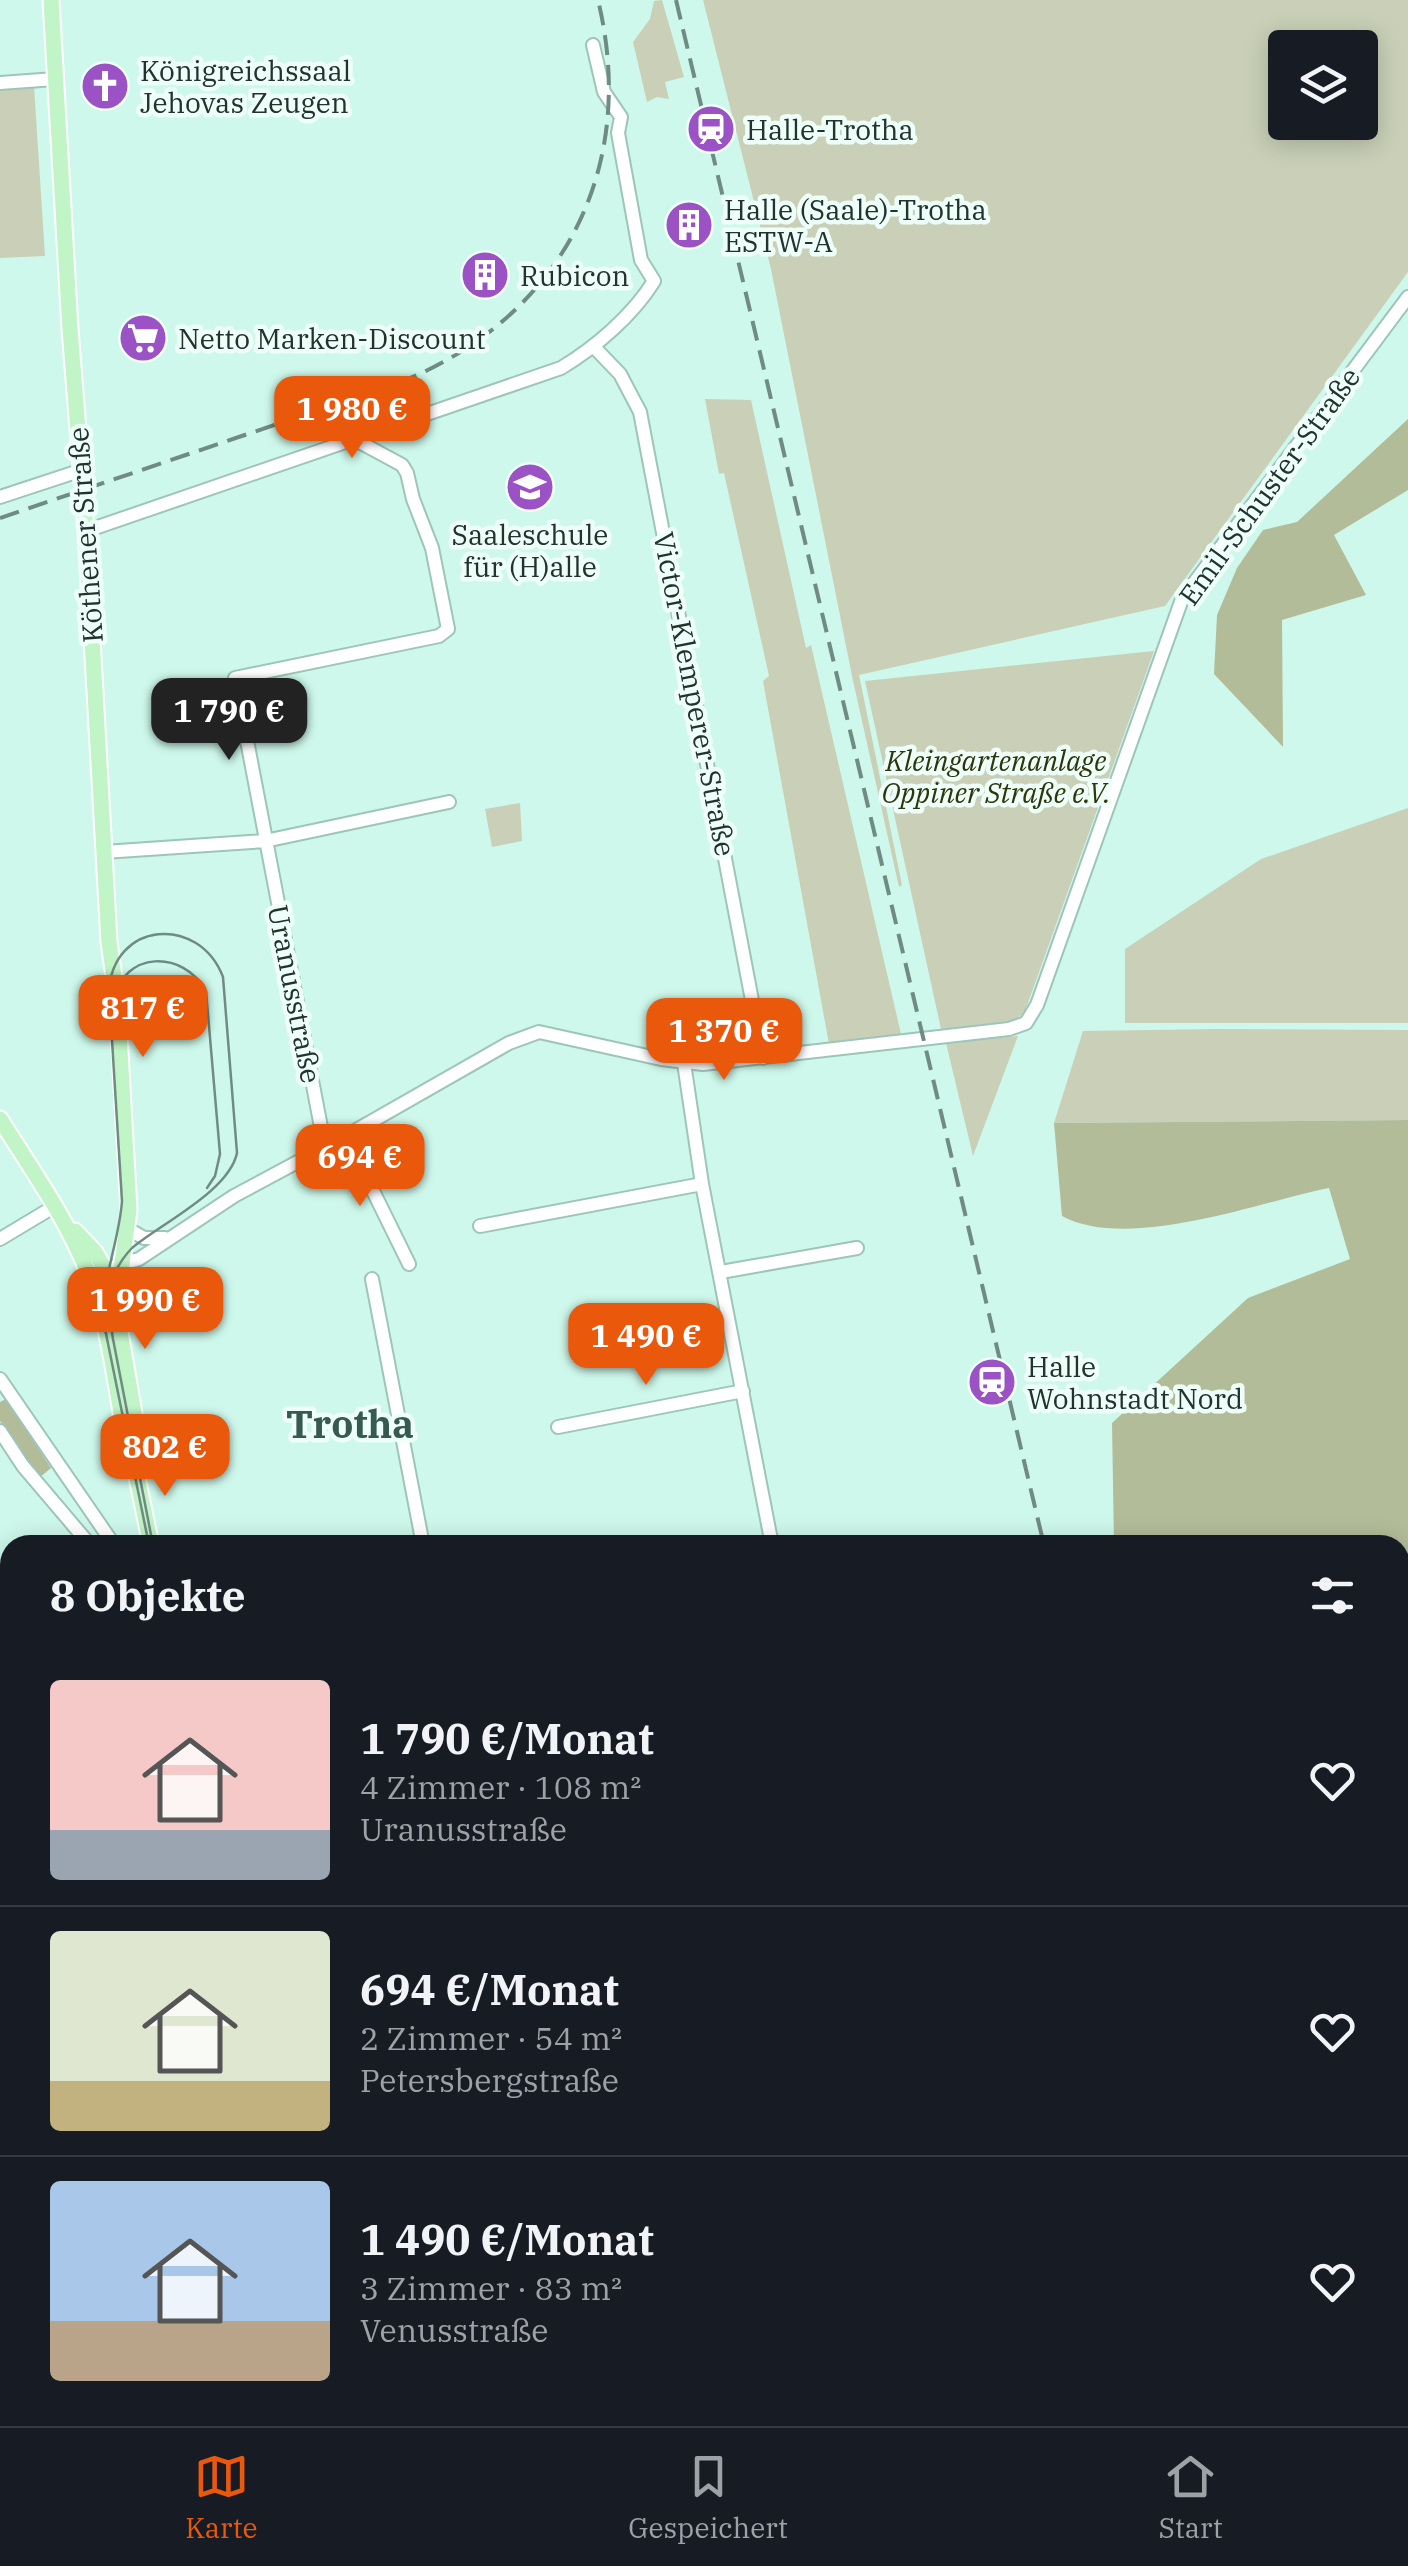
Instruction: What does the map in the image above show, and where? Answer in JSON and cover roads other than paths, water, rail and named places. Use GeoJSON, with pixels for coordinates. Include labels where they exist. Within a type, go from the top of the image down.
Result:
{"type":"FeatureCollection","features":[{"type":"Feature","properties":{"kind":"main road","name":"Köthener Straße"},"geometry":{"type":"LineString","coordinates":[[51,0],[129,1210],[116,1309]]}},
{"type":"Feature","properties":{"kind":"main road"},"geometry":{"type":"LineString","coordinates":[[0,1119],[66,1222],[103,1266],[116,1309],[135,1418],[134,1463],[149,1535]]}},
{"type":"Feature","properties":{"kind":"main road"},"geometry":{"type":"LineString","coordinates":[[66,1222],[98,1300],[128,1450],[134,1463]]}},
{"type":"Feature","properties":{"kind":"street"},"geometry":{"type":"LineString","coordinates":[[86,531],[562,368],[593,346],[646,294],[654,281],[641,260],[618,133],[621,117],[604,92],[592,45]]}},
{"type":"Feature","properties":{"kind":"street"},"geometry":{"type":"LineString","coordinates":[[0,83],[55,79]]}},
{"type":"Feature","properties":{"kind":"street","name":"Emil-Schuster-Straße"},"geometry":{"type":"LineString","coordinates":[[763,1058],[1009,1029],[1026,1023],[1037,1005],[1182,599],[1408,297]]}},
{"type":"Feature","properties":{"kind":"street","name":"Victor-Klemperer-Straße"},"geometry":{"type":"LineString","coordinates":[[593,346],[620,374],[640,412],[763,1058]]}},
{"type":"Feature","properties":{"kind":"street","name":"Uranusstraße"},"geometry":{"type":"LineString","coordinates":[[325,1148],[235,678],[439,636],[448,629],[432,548],[407,473],[402,465],[352,438]]}},
{"type":"Feature","properties":{"kind":"street"},"geometry":{"type":"LineString","coordinates":[[0,497],[82,470]]}},
{"type":"Feature","properties":{"kind":"street"},"geometry":{"type":"LineString","coordinates":[[104,852],[265,842],[449,802]]}},
{"type":"Feature","properties":{"kind":"street"},"geometry":{"type":"LineString","coordinates":[[79,1252],[103,1266],[121,1266],[139,1259],[234,1196],[508,1043],[539,1032],[684,1063],[763,1058]]}},
{"type":"Feature","properties":{"kind":"street"},"geometry":{"type":"LineString","coordinates":[[684,1063],[702,1184],[770,1535]]}},
{"type":"Feature","properties":{"kind":"street"},"geometry":{"type":"LineString","coordinates":[[346,1136],[409,1264]]}},
{"type":"Feature","properties":{"kind":"street"},"geometry":{"type":"LineString","coordinates":[[480,1226],[702,1184]]}},
{"type":"Feature","properties":{"kind":"street"},"geometry":{"type":"LineString","coordinates":[[0,1239],[55,1206]]}},
{"type":"Feature","properties":{"kind":"street"},"geometry":{"type":"LineString","coordinates":[[128,1229],[154,1240],[172,1236]]}},
{"type":"Feature","properties":{"kind":"street"},"geometry":{"type":"LineString","coordinates":[[721,1272],[857,1248]]}},
{"type":"Feature","properties":{"kind":"street"},"geometry":{"type":"LineString","coordinates":[[372,1278],[421,1535]]}},
{"type":"Feature","properties":{"kind":"street"},"geometry":{"type":"LineString","coordinates":[[2,1385],[107,1535]]}},
{"type":"Feature","properties":{"kind":"street"},"geometry":{"type":"LineString","coordinates":[[558,1427],[743,1391]]}},
{"type":"Feature","properties":{"kind":"street"},"geometry":{"type":"LineString","coordinates":[[0,1431],[81,1535]]}},
{"type":"Feature","properties":{"kind":"street"},"geometry":{"type":"LineString","coordinates":[[38,1484],[60,1468]]}},
{"type":"Feature","properties":{"kind":"tram line"},"geometry":{"type":"LineString","coordinates":[[147,1535],[103,1319],[122,1201],[109,992],[114,968],[125,951],[140,939],[158,934],[177,935],[195,943],[211,957],[223,977],[237,1153],[231,1167],[208,1193],[132,1248],[117,1269],[110,1290],[113,1339],[151,1535]]}},
{"type":"Feature","properties":{"kind":"tram line"},"geometry":{"type":"LineString","coordinates":[[114,1000],[129,972],[155,961],[183,968],[206,991],[220,1154],[215,1176],[207,1188]]}},
{"type":"Feature","properties":{"kind":"railway"},"geometry":{"type":"LineString","coordinates":[[0,518],[401,382],[457,354],[505,319],[545,277],[575,230],[596,178],[607,122],[608,62],[598,0]]}},
{"type":"Feature","properties":{"kind":"railway"},"geometry":{"type":"LineString","coordinates":[[676,0],[1042,1535]]}},
{"type":"Feature","properties":{"kind":"place","name":"Königreichssaal Jehovas Zeugen"},"geometry":{"type":"Point","coordinates":[105,86]}},
{"type":"Feature","properties":{"kind":"place","name":"Halle-Trotha"},"geometry":{"type":"Point","coordinates":[711,129]}},
{"type":"Feature","properties":{"kind":"place","name":"Halle (Saale)-Trotha ESTW-A"},"geometry":{"type":"Point","coordinates":[689,225]}},
{"type":"Feature","properties":{"kind":"place","name":"Rubicon"},"geometry":{"type":"Point","coordinates":[485,275]}},
{"type":"Feature","properties":{"kind":"place","name":"Netto Marken-Discount"},"geometry":{"type":"Point","coordinates":[143,338]}},
{"type":"Feature","properties":{"kind":"place","name":"Saaleschule für (H)alle"},"geometry":{"type":"Point","coordinates":[530,487]}},
{"type":"Feature","properties":{"kind":"place","name":"Halle Wohnstadt Nord"},"geometry":{"type":"Point","coordinates":[992,1382]}},
{"type":"Feature","properties":{"kind":"district","name":"Trotha"},"geometry":{"type":"Point","coordinates":[350,1423]}},
{"type":"Feature","properties":{"kind":"park label","name":"Kleingartenanlage Oppiner Straße e.V."},"geometry":{"type":"Point","coordinates":[996,776]}}]}
